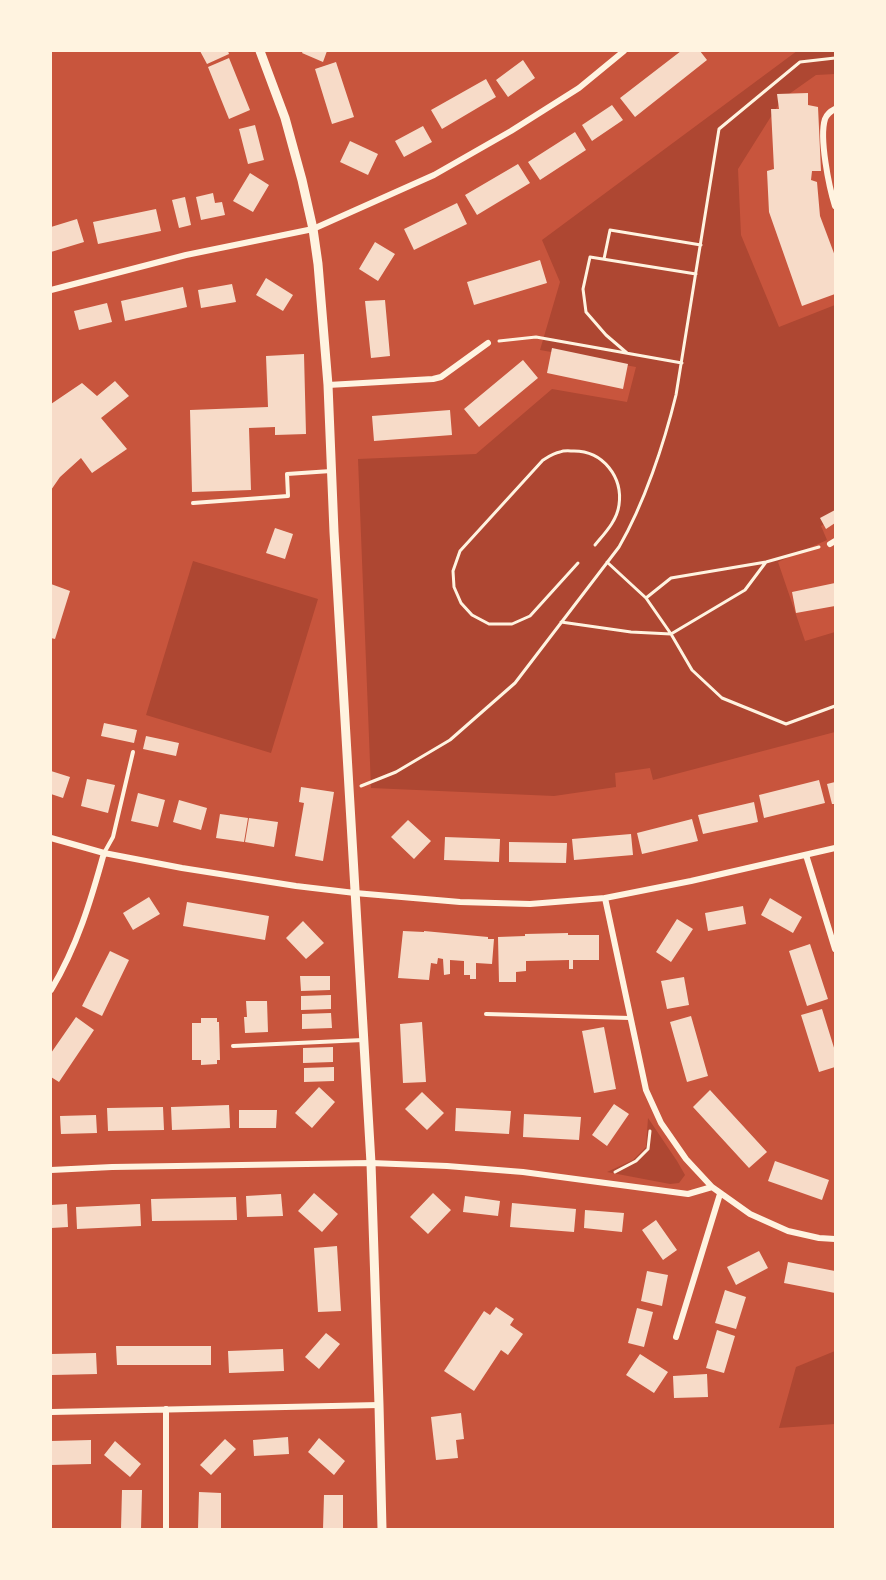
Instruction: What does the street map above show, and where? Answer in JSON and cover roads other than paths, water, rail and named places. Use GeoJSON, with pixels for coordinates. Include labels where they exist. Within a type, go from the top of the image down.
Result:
{"type":"FeatureCollection","features":[{"type":"Feature","properties":{"kind":"street"},"geometry":{"type":"LineString","coordinates":[[260,51],[285,118],[313,229],[328,385],[371,1163],[382,1529]]}},
{"type":"Feature","properties":{"kind":"street"},"geometry":{"type":"LineString","coordinates":[[51,290],[186,255],[313,229],[434,176],[579,88],[624,51]]}},
{"type":"Feature","properties":{"kind":"street"},"geometry":{"type":"LineString","coordinates":[[835,109],[825,119],[824,134],[828,182],[835,206]]}},
{"type":"Feature","properties":{"kind":"street"},"geometry":{"type":"LineString","coordinates":[[328,385],[441,377],[488,343]]}},
{"type":"Feature","properties":{"kind":"street"},"geometry":{"type":"LineString","coordinates":[[51,838],[104,853],[209,873],[296,886],[472,903],[530,904],[605,898],[835,848]]}},
{"type":"Feature","properties":{"kind":"street"},"geometry":{"type":"LineString","coordinates":[[51,990],[61,974],[77,937],[92,897],[104,853]]}},
{"type":"Feature","properties":{"kind":"street"},"geometry":{"type":"LineString","coordinates":[[806,855],[835,949]]}},
{"type":"Feature","properties":{"kind":"street"},"geometry":{"type":"LineString","coordinates":[[605,898],[646,1090],[661,1123],[686,1159],[720,1194],[750,1214],[788,1231],[835,1239]]}},
{"type":"Feature","properties":{"kind":"street"},"geometry":{"type":"LineString","coordinates":[[51,1170],[371,1163],[523,1172],[688,1194],[712,1187]]}},
{"type":"Feature","properties":{"kind":"street"},"geometry":{"type":"LineString","coordinates":[[676,1337],[720,1194]]}},
{"type":"Feature","properties":{"kind":"street"},"geometry":{"type":"LineString","coordinates":[[51,1412],[379,1405]]}},
{"type":"Feature","properties":{"kind":"street"},"geometry":{"type":"LineString","coordinates":[[166,1409],[166,1529]]}},
{"type":"Feature","properties":{"kind":"lane"},"geometry":{"type":"LineString","coordinates":[[193,503],[288,496],[288,474],[332,471]]}},
{"type":"Feature","properties":{"kind":"lane"},"geometry":{"type":"LineString","coordinates":[[104,853],[113,837],[133,752]]}},
{"type":"Feature","properties":{"kind":"lane"},"geometry":{"type":"LineString","coordinates":[[486,1014],[630,1018]]}},
{"type":"Feature","properties":{"kind":"lane"},"geometry":{"type":"LineString","coordinates":[[233,1046],[363,1040]]}}]}
